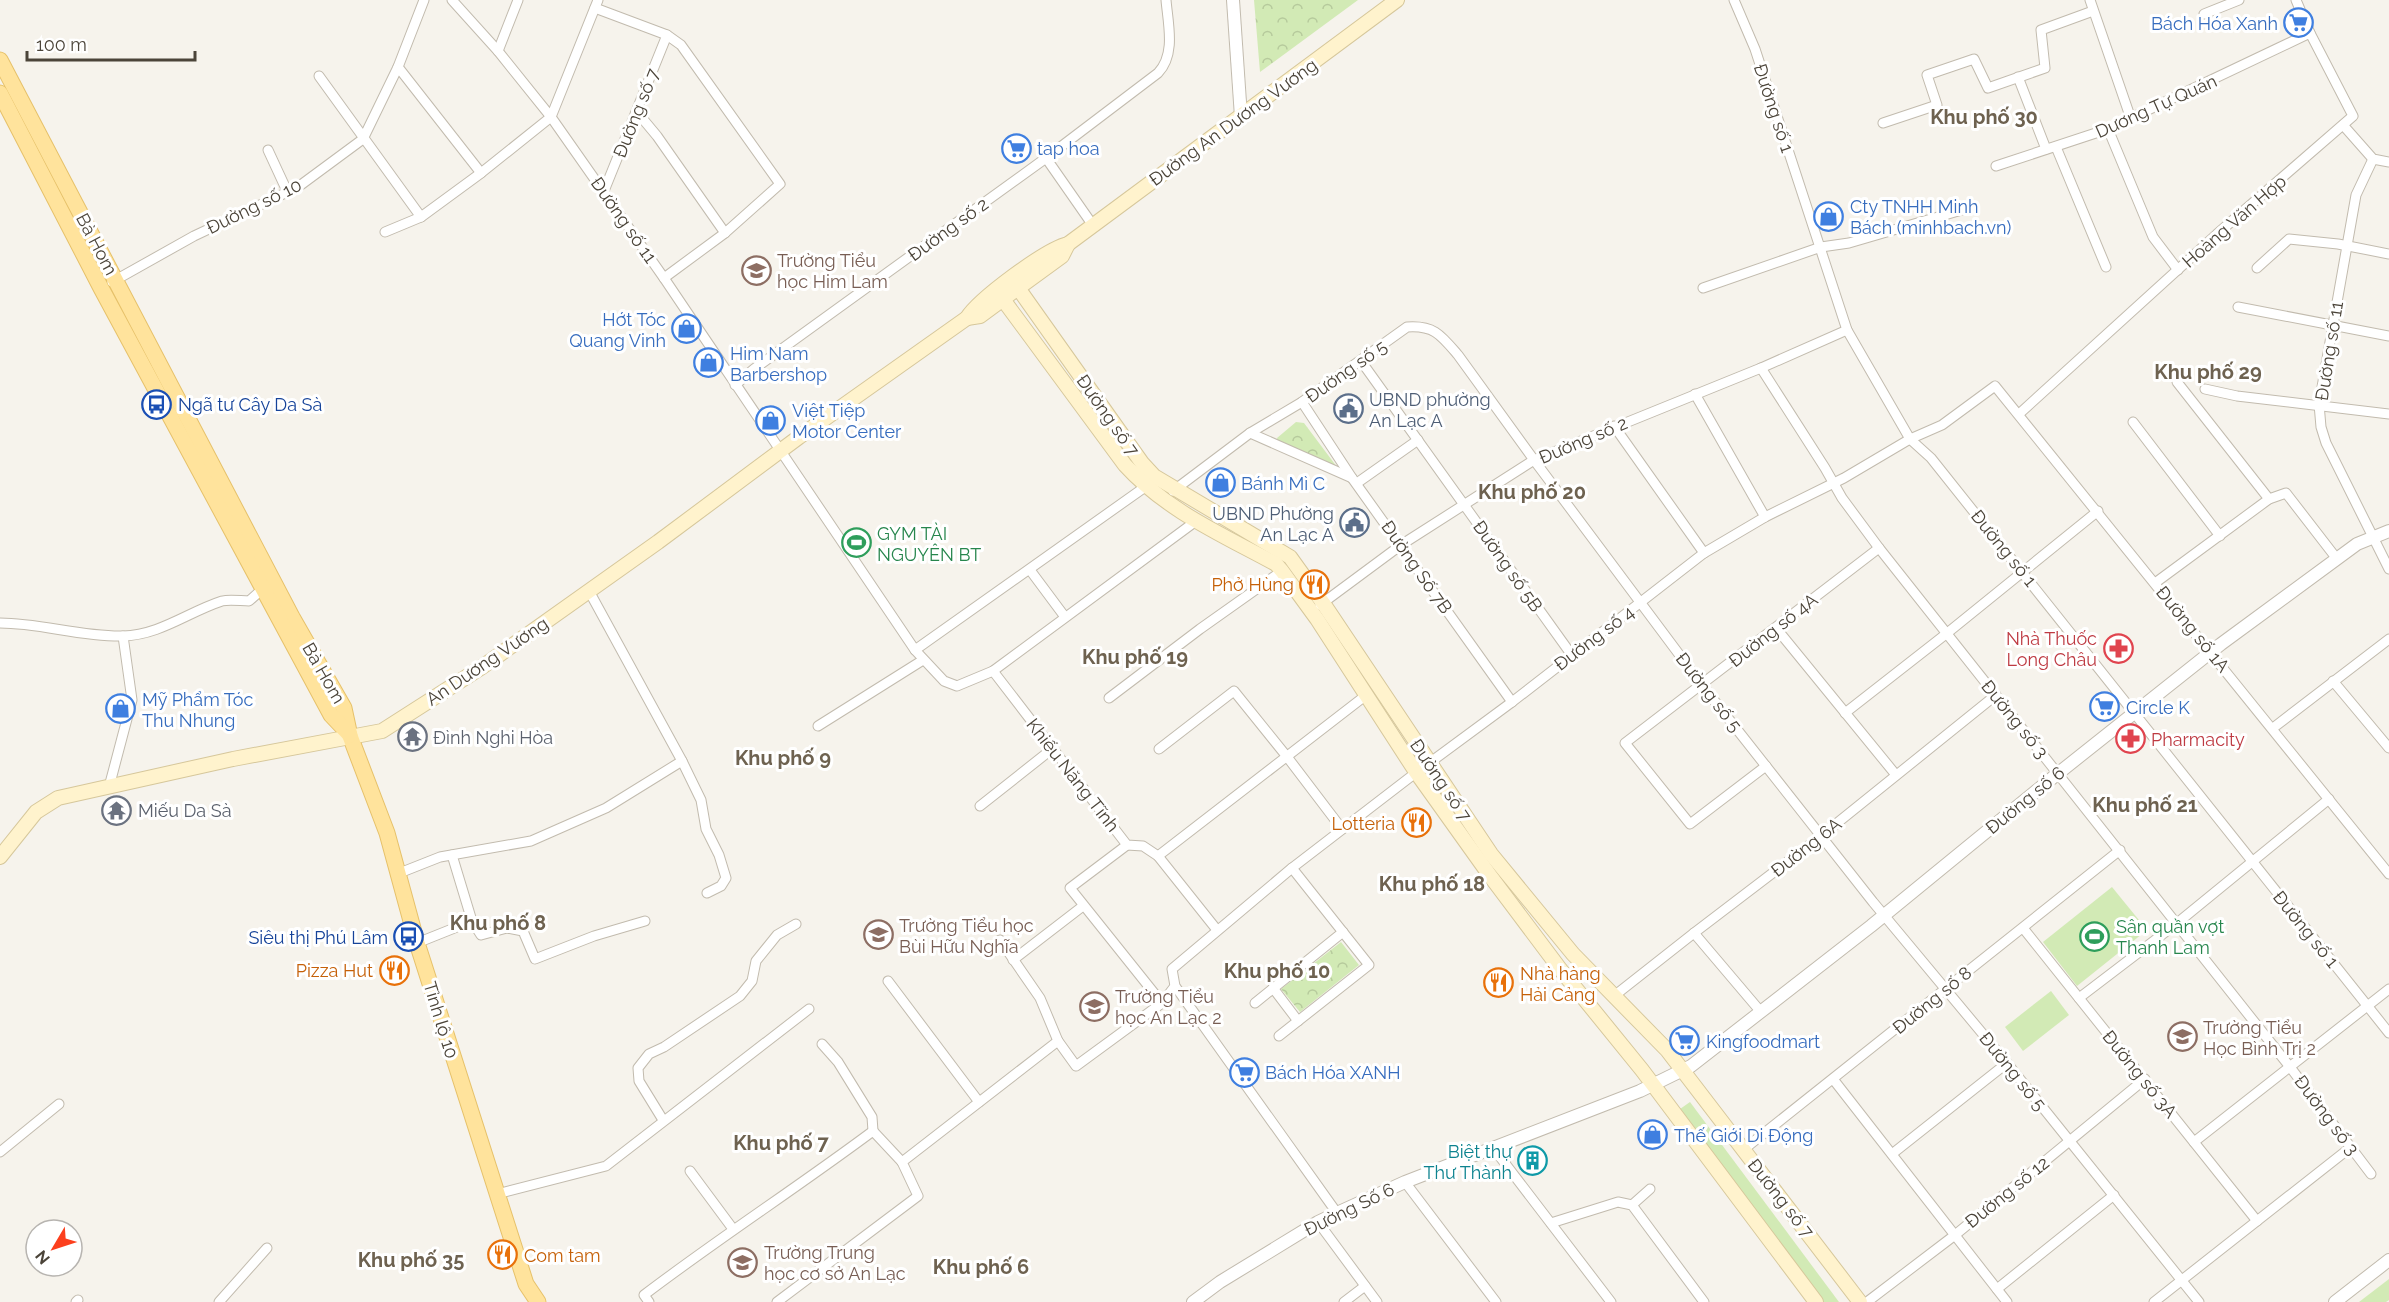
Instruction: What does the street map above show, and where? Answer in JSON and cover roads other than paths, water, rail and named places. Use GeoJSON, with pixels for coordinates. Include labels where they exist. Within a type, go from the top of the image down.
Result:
{"type":"FeatureCollection","features":[{"type":"Feature","properties":{"kind":"main road","name":"Đường An Dương Vương"},"geometry":{"type":"LineString","coordinates":[[780,452],[967,318],[973,307],[999,295],[1014,283],[1062,256],[1068,244],[1092,224],[1241,117],[1397,0]]}},
{"type":"Feature","properties":{"kind":"main road","name":"Bà Hom"},"geometry":{"type":"LineString","coordinates":[[0,60],[116,279],[269,585],[331,715],[350,736]]}},
{"type":"Feature","properties":{"kind":"main road","name":"Bà Hom"},"geometry":{"type":"LineString","coordinates":[[0,93],[101,288],[269,585]]}},
{"type":"Feature","properties":{"kind":"main road","name":"Đường số 7"},"geometry":{"type":"LineString","coordinates":[[1014,283],[1142,463],[1154,476],[1290,557],[1491,854],[1573,954],[1667,1050],[1860,1302]]}},
{"type":"Feature","properties":{"kind":"main road","name":"Đường số 7"},"geometry":{"type":"LineString","coordinates":[[999,295],[1125,465],[1145,487],[1196,521],[1276,564],[1282,571],[1312,612],[1416,772],[1560,969],[1653,1085],[1816,1302]]}},
{"type":"Feature","properties":{"kind":"main road","name":"An Dương Vương"},"geometry":{"type":"LineString","coordinates":[[0,857],[36,812],[58,798],[382,730],[482,667],[780,452]]}},
{"type":"Feature","properties":{"kind":"main road","name":"Tỉnh lộ 10"},"geometry":{"type":"LineString","coordinates":[[350,736],[387,833],[417,943],[526,1284],[538,1302]]}},
{"type":"Feature","properties":{"kind":"street","name":"Đường số 10"},"geometry":{"type":"LineString","coordinates":[[101,288],[194,236],[298,187],[363,139],[398,67],[424,0]]}},
{"type":"Feature","properties":{"kind":"street","name":"Đường số 11"},"geometry":{"type":"LineString","coordinates":[[452,0],[498,51],[551,117],[664,278],[780,452]]}},
{"type":"Feature","properties":{"kind":"street"},"geometry":{"type":"LineString","coordinates":[[498,51],[518,0]]}},
{"type":"Feature","properties":{"kind":"street","name":"Đường số 2"},"geometry":{"type":"LineString","coordinates":[[735,385],[1046,158],[1166,65],[1170,54],[1166,0]]}},
{"type":"Feature","properties":{"kind":"street"},"geometry":{"type":"LineString","coordinates":[[1233,0],[1241,117]]}},
{"type":"Feature","properties":{"kind":"street","name":"Đường số 1"},"geometry":{"type":"LineString","coordinates":[[1734,0],[1755,49],[1847,330],[1910,439],[1931,458],[2023,572],[2389,1033]]}},
{"type":"Feature","properties":{"kind":"street"},"geometry":{"type":"LineString","coordinates":[[2090,0],[2131,119]]}},
{"type":"Feature","properties":{"kind":"street"},"geometry":{"type":"LineString","coordinates":[[2204,14],[2239,0]]}},
{"type":"Feature","properties":{"kind":"street"},"geometry":{"type":"LineString","coordinates":[[2296,0],[2310,33],[2353,116],[2343,125],[2373,159],[2389,162]]}},
{"type":"Feature","properties":{"kind":"street"},"geometry":{"type":"LineString","coordinates":[[385,232],[420,217],[481,173],[551,117],[596,4],[667,35],[681,45],[780,184],[725,233],[664,278]]}},
{"type":"Feature","properties":{"kind":"street"},"geometry":{"type":"LineString","coordinates":[[1884,123],[1937,105],[1927,75],[1974,59],[1988,88],[2045,68],[2041,30],[2094,11]]}},
{"type":"Feature","properties":{"kind":"street","name":"Dương Tự Quán"},"geometry":{"type":"LineString","coordinates":[[1996,166],[2108,129],[2310,33]]}},
{"type":"Feature","properties":{"kind":"street","name":"Đường số 7"},"geometry":{"type":"LineString","coordinates":[[604,191],[667,35]]}},
{"type":"Feature","properties":{"kind":"street"},"geometry":{"type":"LineString","coordinates":[[398,67],[481,173]]}},
{"type":"Feature","properties":{"kind":"street"},"geometry":{"type":"LineString","coordinates":[[319,76],[420,217]]}},
{"type":"Feature","properties":{"kind":"street"},"geometry":{"type":"LineString","coordinates":[[2018,77],[2046,149]]}},
{"type":"Feature","properties":{"kind":"street"},"geometry":{"type":"LineString","coordinates":[[637,112],[657,136],[725,233]]}},
{"type":"Feature","properties":{"kind":"street","name":"Hoàng Văn Hợp"},"geometry":{"type":"LineString","coordinates":[[2019,414],[2343,125]]}},
{"type":"Feature","properties":{"kind":"street"},"geometry":{"type":"LineString","coordinates":[[2108,129],[2153,237],[2178,270]]}},
{"type":"Feature","properties":{"kind":"street"},"geometry":{"type":"LineString","coordinates":[[2056,147],[2106,267]]}},
{"type":"Feature","properties":{"kind":"street"},"geometry":{"type":"LineString","coordinates":[[268,150],[287,191]]}},
{"type":"Feature","properties":{"kind":"street"},"geometry":{"type":"LineString","coordinates":[[1046,158],[1092,224]]}},
{"type":"Feature","properties":{"kind":"street","name":"Đường số 11"},"geometry":{"type":"LineString","coordinates":[[2373,159],[2356,195],[2319,404],[2321,427],[2326,443],[2389,569]]}},
{"type":"Feature","properties":{"kind":"street"},"geometry":{"type":"LineString","coordinates":[[1703,288],[1821,247],[1849,243],[1972,207]]}},
{"type":"Feature","properties":{"kind":"street"},"geometry":{"type":"LineString","coordinates":[[2257,268],[2289,239],[2389,254]]}},
{"type":"Feature","properties":{"kind":"street"},"geometry":{"type":"LineString","coordinates":[[2238,307],[2389,336]]}},
{"type":"Feature","properties":{"kind":"street","name":"Đường số 5"},"geometry":{"type":"LineString","coordinates":[[1164,501],[1174,490],[1250,433],[1302,402],[1407,327],[1426,326],[1444,339],[1702,685],[1884,915],[1947,989],[2199,1302]]}},
{"type":"Feature","properties":{"kind":"street","name":"Đường số 2"},"geometry":{"type":"LineString","coordinates":[[1312,612],[1401,545],[1534,460],[1761,368],[1847,330]]}},
{"type":"Feature","properties":{"kind":"street","name":"Đường số 5B"},"geometry":{"type":"LineString","coordinates":[[1361,362],[1571,654]]}},
{"type":"Feature","properties":{"kind":"street","name":"Đường số 3"},"geometry":{"type":"LineString","coordinates":[[1761,368],[1833,483],[1879,548],[2120,850],[2372,1174]]}},
{"type":"Feature","properties":{"kind":"street"},"geometry":{"type":"LineString","coordinates":[[2177,382],[2269,499]]}},
{"type":"Feature","properties":{"kind":"street","name":"Đường số 1A"},"geometry":{"type":"LineString","coordinates":[[1995,386],[2389,874]]}},
{"type":"Feature","properties":{"kind":"street","name":"Đường số 4"},"geometry":{"type":"LineString","coordinates":[[1217,930],[1342,829],[1512,702],[1704,553],[1765,517],[1833,483],[1910,439],[1942,425],[1995,386]]}},
{"type":"Feature","properties":{"kind":"street"},"geometry":{"type":"LineString","coordinates":[[2205,389],[2237,396],[2389,414]]}},
{"type":"Feature","properties":{"kind":"street"},"geometry":{"type":"LineString","coordinates":[[1695,394],[1765,517]]}},
{"type":"Feature","properties":{"kind":"street","name":"Đường Số 7B"},"geometry":{"type":"LineString","coordinates":[[1302,402],[1512,702]]}},
{"type":"Feature","properties":{"kind":"street"},"geometry":{"type":"LineString","coordinates":[[2133,422],[2220,536]]}},
{"type":"Feature","properties":{"kind":"street"},"geometry":{"type":"LineString","coordinates":[[1614,426],[1704,553]]}},
{"type":"Feature","properties":{"kind":"street"},"geometry":{"type":"LineString","coordinates":[[1250,433],[1355,480],[1418,440]]}},
{"type":"Feature","properties":{"kind":"street"},"geometry":{"type":"LineString","coordinates":[[780,452],[915,650],[944,681],[957,686],[993,671],[1196,521]]}},
{"type":"Feature","properties":{"kind":"street"},"geometry":{"type":"LineString","coordinates":[[915,650],[1145,487]]}},
{"type":"Feature","properties":{"kind":"street"},"geometry":{"type":"LineString","coordinates":[[2156,583],[2269,499],[2286,493],[2337,559]]}},
{"type":"Feature","properties":{"kind":"street"},"geometry":{"type":"LineString","coordinates":[[1845,712],[2098,511]]}},
{"type":"Feature","properties":{"kind":"street"},"geometry":{"type":"LineString","coordinates":[[2372,536],[2389,531]]}},
{"type":"Feature","properties":{"kind":"street","name":"Đường số 6"},"geometry":{"type":"LineString","coordinates":[[1683,1071],[1884,915],[2211,652],[2372,536]]}},
{"type":"Feature","properties":{"kind":"street","name":"Đường số 4A"},"geometry":{"type":"LineString","coordinates":[[1766,766],[1690,824],[1625,743],[1879,548]]}},
{"type":"Feature","properties":{"kind":"street"},"geometry":{"type":"LineString","coordinates":[[1030,570],[1065,617]]}},
{"type":"Feature","properties":{"kind":"street"},"geometry":{"type":"LineString","coordinates":[[1109,698],[1200,628],[1282,571]]}},
{"type":"Feature","properties":{"kind":"street"},"geometry":{"type":"LineString","coordinates":[[0,623],[28,623],[71,633],[123,636],[170,626],[224,600],[249,601],[269,585]]}},
{"type":"Feature","properties":{"kind":"street"},"geometry":{"type":"LineString","coordinates":[[589,591],[701,800],[706,829],[719,855],[726,878],[721,886],[707,893]]}},
{"type":"Feature","properties":{"kind":"street"},"geometry":{"type":"LineString","coordinates":[[1776,628],[1896,775]]}},
{"type":"Feature","properties":{"kind":"street"},"geometry":{"type":"LineString","coordinates":[[109,787],[132,700],[123,636]]}},
{"type":"Feature","properties":{"kind":"street"},"geometry":{"type":"LineString","coordinates":[[2273,728],[2389,639]]}},
{"type":"Feature","properties":{"kind":"street"},"geometry":{"type":"LineString","coordinates":[[818,726],[923,660]]}},
{"type":"Feature","properties":{"kind":"street","name":"Khiếu Năng Tĩnh"},"geometry":{"type":"LineString","coordinates":[[993,671],[1127,845],[1143,846],[1158,856],[1217,930]]}},
{"type":"Feature","properties":{"kind":"street"},"geometry":{"type":"LineString","coordinates":[[2333,681],[2389,748]]}},
{"type":"Feature","properties":{"kind":"street"},"geometry":{"type":"LineString","coordinates":[[1159,749],[1234,692],[1342,829]]}},
{"type":"Feature","properties":{"kind":"street","name":"Đường 6A"},"geometry":{"type":"LineString","coordinates":[[1614,996],[1821,836],[1996,695]]}},
{"type":"Feature","properties":{"kind":"street"},"geometry":{"type":"LineString","coordinates":[[1158,856],[1288,758],[1365,696]]}},
{"type":"Feature","properties":{"kind":"street"},"geometry":{"type":"LineString","coordinates":[[980,807],[1052,749]]}},
{"type":"Feature","properties":{"kind":"street"},"geometry":{"type":"LineString","coordinates":[[398,874],[440,857],[531,841],[606,808],[682,761]]}},
{"type":"Feature","properties":{"kind":"street"},"geometry":{"type":"LineString","coordinates":[[2079,998],[2176,924],[2251,861],[2330,800]]}},
{"type":"Feature","properties":{"kind":"street"},"geometry":{"type":"LineString","coordinates":[[1127,845],[1070,888],[1162,1003]]}},
{"type":"Feature","properties":{"kind":"street","name":"Đường số 8"},"geometry":{"type":"LineString","coordinates":[[1743,1150],[2120,850]]}},
{"type":"Feature","properties":{"kind":"street"},"geometry":{"type":"LineString","coordinates":[[452,855],[472,921],[481,935],[507,928],[523,931],[535,959],[594,936],[645,921]]}},
{"type":"Feature","properties":{"kind":"street"},"geometry":{"type":"LineString","coordinates":[[1279,1036],[1370,965],[1292,868]]}},
{"type":"Feature","properties":{"kind":"street"},"geometry":{"type":"LineString","coordinates":[[1013,960],[1083,906]]}},
{"type":"Feature","properties":{"kind":"street"},"geometry":{"type":"LineString","coordinates":[[417,943],[472,921]]}},
{"type":"Feature","properties":{"kind":"street"},"geometry":{"type":"LineString","coordinates":[[663,1120],[639,1081],[638,1068],[649,1054],[664,1047],[740,996],[752,981],[756,961],[777,935],[796,924]]}},
{"type":"Feature","properties":{"kind":"street","name":"Đường số 3A"},"geometry":{"type":"LineString","coordinates":[[2023,928],[2257,1221]]}},
{"type":"Feature","properties":{"kind":"street"},"geometry":{"type":"LineString","coordinates":[[1217,930],[1172,969],[1174,986],[1337,1213]]}},
{"type":"Feature","properties":{"kind":"street"},"geometry":{"type":"LineString","coordinates":[[1255,1003],[1343,932]]}},
{"type":"Feature","properties":{"kind":"street"},"geometry":{"type":"LineString","coordinates":[[1694,933],[1761,1012]]}},
{"type":"Feature","properties":{"kind":"street"},"geometry":{"type":"LineString","coordinates":[[1000,940],[1040,998],[1058,1041],[1076,1066],[1162,1003],[1174,986]]}},
{"type":"Feature","properties":{"kind":"street"},"geometry":{"type":"LineString","coordinates":[[888,981],[979,1102]]}},
{"type":"Feature","properties":{"kind":"street"},"geometry":{"type":"LineString","coordinates":[[1273,988],[1298,1021]]}},
{"type":"Feature","properties":{"kind":"street"},"geometry":{"type":"LineString","coordinates":[[2194,1142],[2389,988]]}},
{"type":"Feature","properties":{"kind":"street"},"geometry":{"type":"LineString","coordinates":[[497,1194],[606,1166],[809,1009]]}},
{"type":"Feature","properties":{"kind":"street"},"geometry":{"type":"LineString","coordinates":[[902,1162],[1058,1041]]}},
{"type":"Feature","properties":{"kind":"street"},"geometry":{"type":"LineString","coordinates":[[777,1302],[918,1196],[902,1162],[873,1131],[872,1117],[837,1062],[822,1044]]}},
{"type":"Feature","properties":{"kind":"street"},"geometry":{"type":"LineString","coordinates":[[1892,1154],[2007,1063]]}},
{"type":"Feature","properties":{"kind":"street","name":"Đường Số 6"},"geometry":{"type":"LineString","coordinates":[[1193,1302],[1318,1222],[1337,1213],[1405,1182],[1494,1149],[1683,1071]]}},
{"type":"Feature","properties":{"kind":"street"},"geometry":{"type":"LineString","coordinates":[[1833,1079],[2007,1302]]}},
{"type":"Feature","properties":{"kind":"street","name":"Đường số 12"},"geometry":{"type":"LineString","coordinates":[[1867,1302],[1955,1235],[2145,1079]]}},
{"type":"Feature","properties":{"kind":"street"},"geometry":{"type":"LineString","coordinates":[[0,1152],[59,1104]]}},
{"type":"Feature","properties":{"kind":"street"},"geometry":{"type":"LineString","coordinates":[[650,1302],[644,1295],[733,1229],[796,1188],[873,1131]]}},
{"type":"Feature","properties":{"kind":"street"},"geometry":{"type":"LineString","coordinates":[[2154,1302],[2351,1147]]}},
{"type":"Feature","properties":{"kind":"street"},"geometry":{"type":"LineString","coordinates":[[1494,1149],[1611,1302]]}},
{"type":"Feature","properties":{"kind":"street"},"geometry":{"type":"LineString","coordinates":[[690,1171],[733,1229]]}},
{"type":"Feature","properties":{"kind":"street"},"geometry":{"type":"LineString","coordinates":[[1405,1182],[1495,1301]]}},
{"type":"Feature","properties":{"kind":"street"},"geometry":{"type":"LineString","coordinates":[[1632,1206],[1650,1189]]}},
{"type":"Feature","properties":{"kind":"street"},"geometry":{"type":"LineString","coordinates":[[1997,1289],[2114,1196]]}},
{"type":"Feature","properties":{"kind":"street"},"geometry":{"type":"LineString","coordinates":[[1551,1223],[1618,1202],[1632,1206],[1704,1302]]}},
{"type":"Feature","properties":{"kind":"street"},"geometry":{"type":"LineString","coordinates":[[1318,1222],[1377,1302]]}},
{"type":"Feature","properties":{"kind":"street"},"geometry":{"type":"LineString","coordinates":[[219,1302],[267,1248]]}},
{"type":"Feature","properties":{"kind":"street"},"geometry":{"type":"LineString","coordinates":[[2336,1302],[2389,1260]]}},
{"type":"Feature","properties":{"kind":"street"},"geometry":{"type":"LineString","coordinates":[[1344,1302],[1365,1286]]}},
{"type":"Feature","properties":{"kind":"place","name":"Bách Hóa Xanh"},"geometry":{"type":"Point","coordinates":[2299,23]}},
{"type":"Feature","properties":{"kind":"place","name":"tap hoa"},"geometry":{"type":"Point","coordinates":[1016,148]}},
{"type":"Feature","properties":{"kind":"place","name":"Cty TNHH Minh Bách (minhbach.vn)"},"geometry":{"type":"Point","coordinates":[1829,216]}},
{"type":"Feature","properties":{"kind":"place","name":"Trường Tiểu học Him Lam"},"geometry":{"type":"Point","coordinates":[756,270]}},
{"type":"Feature","properties":{"kind":"place","name":"Hớt Tóc Quang Vinh"},"geometry":{"type":"Point","coordinates":[687,329]}},
{"type":"Feature","properties":{"kind":"place","name":"Him Nam Barbershop"},"geometry":{"type":"Point","coordinates":[709,363]}},
{"type":"Feature","properties":{"kind":"place","name":"Ngã tư Cây Da Sà"},"geometry":{"type":"Point","coordinates":[157,404]}},
{"type":"Feature","properties":{"kind":"place","name":"UBND phường An Lạc A"},"geometry":{"type":"Point","coordinates":[1348,409]}},
{"type":"Feature","properties":{"kind":"place","name":"Việt Tiệp Motor Center"},"geometry":{"type":"Point","coordinates":[771,420]}},
{"type":"Feature","properties":{"kind":"place","name":"Bánh Mì C"},"geometry":{"type":"Point","coordinates":[1220,483]}},
{"type":"Feature","properties":{"kind":"place","name":"UBND Phường An Lạc A"},"geometry":{"type":"Point","coordinates":[1355,523]}},
{"type":"Feature","properties":{"kind":"place","name":"GYM TÀI NGUYÊN BT"},"geometry":{"type":"Point","coordinates":[856,543]}},
{"type":"Feature","properties":{"kind":"place","name":"Phở Hùng"},"geometry":{"type":"Point","coordinates":[1315,584]}},
{"type":"Feature","properties":{"kind":"place","name":"Nhà Thuốc Long Châu"},"geometry":{"type":"Point","coordinates":[2118,648]}},
{"type":"Feature","properties":{"kind":"place","name":"Circle K"},"geometry":{"type":"Point","coordinates":[2105,707]}},
{"type":"Feature","properties":{"kind":"place","name":"Mỹ Phẩm Tóc Thu Nhung"},"geometry":{"type":"Point","coordinates":[121,709]}},
{"type":"Feature","properties":{"kind":"place","name":"Đình Nghi Hòa"},"geometry":{"type":"Point","coordinates":[412,737]}},
{"type":"Feature","properties":{"kind":"place","name":"Pharmacity"},"geometry":{"type":"Point","coordinates":[2130,739]}},
{"type":"Feature","properties":{"kind":"place","name":"Miếu Da Sà"},"geometry":{"type":"Point","coordinates":[117,810]}},
{"type":"Feature","properties":{"kind":"place","name":"Lotteria"},"geometry":{"type":"Point","coordinates":[1416,823]}},
{"type":"Feature","properties":{"kind":"place","name":"Trường Tiểu học Bùi Hữu Nghĩa"},"geometry":{"type":"Point","coordinates":[878,935]}},
{"type":"Feature","properties":{"kind":"place","name":"Sân quần vợt Thanh Lam"},"geometry":{"type":"Point","coordinates":[2095,936]}},
{"type":"Feature","properties":{"kind":"place","name":"Siêu thị Phú Lâm"},"geometry":{"type":"Point","coordinates":[409,937]}},
{"type":"Feature","properties":{"kind":"place","name":"Pizza Hut"},"geometry":{"type":"Point","coordinates":[394,970]}},
{"type":"Feature","properties":{"kind":"place","name":"Nhà hàng Hải Cảng"},"geometry":{"type":"Point","coordinates":[1499,983]}},
{"type":"Feature","properties":{"kind":"place","name":"Trường Tiểu học An Lạc 2"},"geometry":{"type":"Point","coordinates":[1094,1006]}},
{"type":"Feature","properties":{"kind":"place","name":"Trường Tiểu Học Bình Trị 2"},"geometry":{"type":"Point","coordinates":[2182,1037]}},
{"type":"Feature","properties":{"kind":"place","name":"Kingfoodmart"},"geometry":{"type":"Point","coordinates":[1685,1041]}},
{"type":"Feature","properties":{"kind":"place","name":"Bách Hóa XANH"},"geometry":{"type":"Point","coordinates":[1244,1072]}},
{"type":"Feature","properties":{"kind":"place","name":"Thế Giới Di Động"},"geometry":{"type":"Point","coordinates":[1653,1135]}},
{"type":"Feature","properties":{"kind":"place","name":"Biệt thự Thư Thành"},"geometry":{"type":"Point","coordinates":[1533,1161]}},
{"type":"Feature","properties":{"kind":"place","name":"Com tam"},"geometry":{"type":"Point","coordinates":[503,1255]}},
{"type":"Feature","properties":{"kind":"place","name":"Trường Trung học cơ sở An Lạc"},"geometry":{"type":"Point","coordinates":[743,1262]}},
{"type":"Feature","properties":{"kind":"district","name":"Khu phố 30"},"geometry":{"type":"Point","coordinates":[1984,117]}},
{"type":"Feature","properties":{"kind":"district","name":"Khu phố 29"},"geometry":{"type":"Point","coordinates":[2208,372]}},
{"type":"Feature","properties":{"kind":"district","name":"Khu phố 20"},"geometry":{"type":"Point","coordinates":[1532,492]}},
{"type":"Feature","properties":{"kind":"district","name":"Khu phố 19"},"geometry":{"type":"Point","coordinates":[1135,657]}},
{"type":"Feature","properties":{"kind":"district","name":"Khu phố 9"},"geometry":{"type":"Point","coordinates":[783,758]}},
{"type":"Feature","properties":{"kind":"district","name":"Khu phố 21"},"geometry":{"type":"Point","coordinates":[2145,805]}},
{"type":"Feature","properties":{"kind":"district","name":"Khu phố 18"},"geometry":{"type":"Point","coordinates":[1432,884]}},
{"type":"Feature","properties":{"kind":"district","name":"Khu phố 8"},"geometry":{"type":"Point","coordinates":[498,923]}},
{"type":"Feature","properties":{"kind":"district","name":"Khu phố 10"},"geometry":{"type":"Point","coordinates":[1277,971]}},
{"type":"Feature","properties":{"kind":"district","name":"Khu phố 7"},"geometry":{"type":"Point","coordinates":[781,1143]}},
{"type":"Feature","properties":{"kind":"district","name":"Khu phố 35"},"geometry":{"type":"Point","coordinates":[411,1260]}},
{"type":"Feature","properties":{"kind":"district","name":"Khu phố 6"},"geometry":{"type":"Point","coordinates":[981,1267]}}]}
